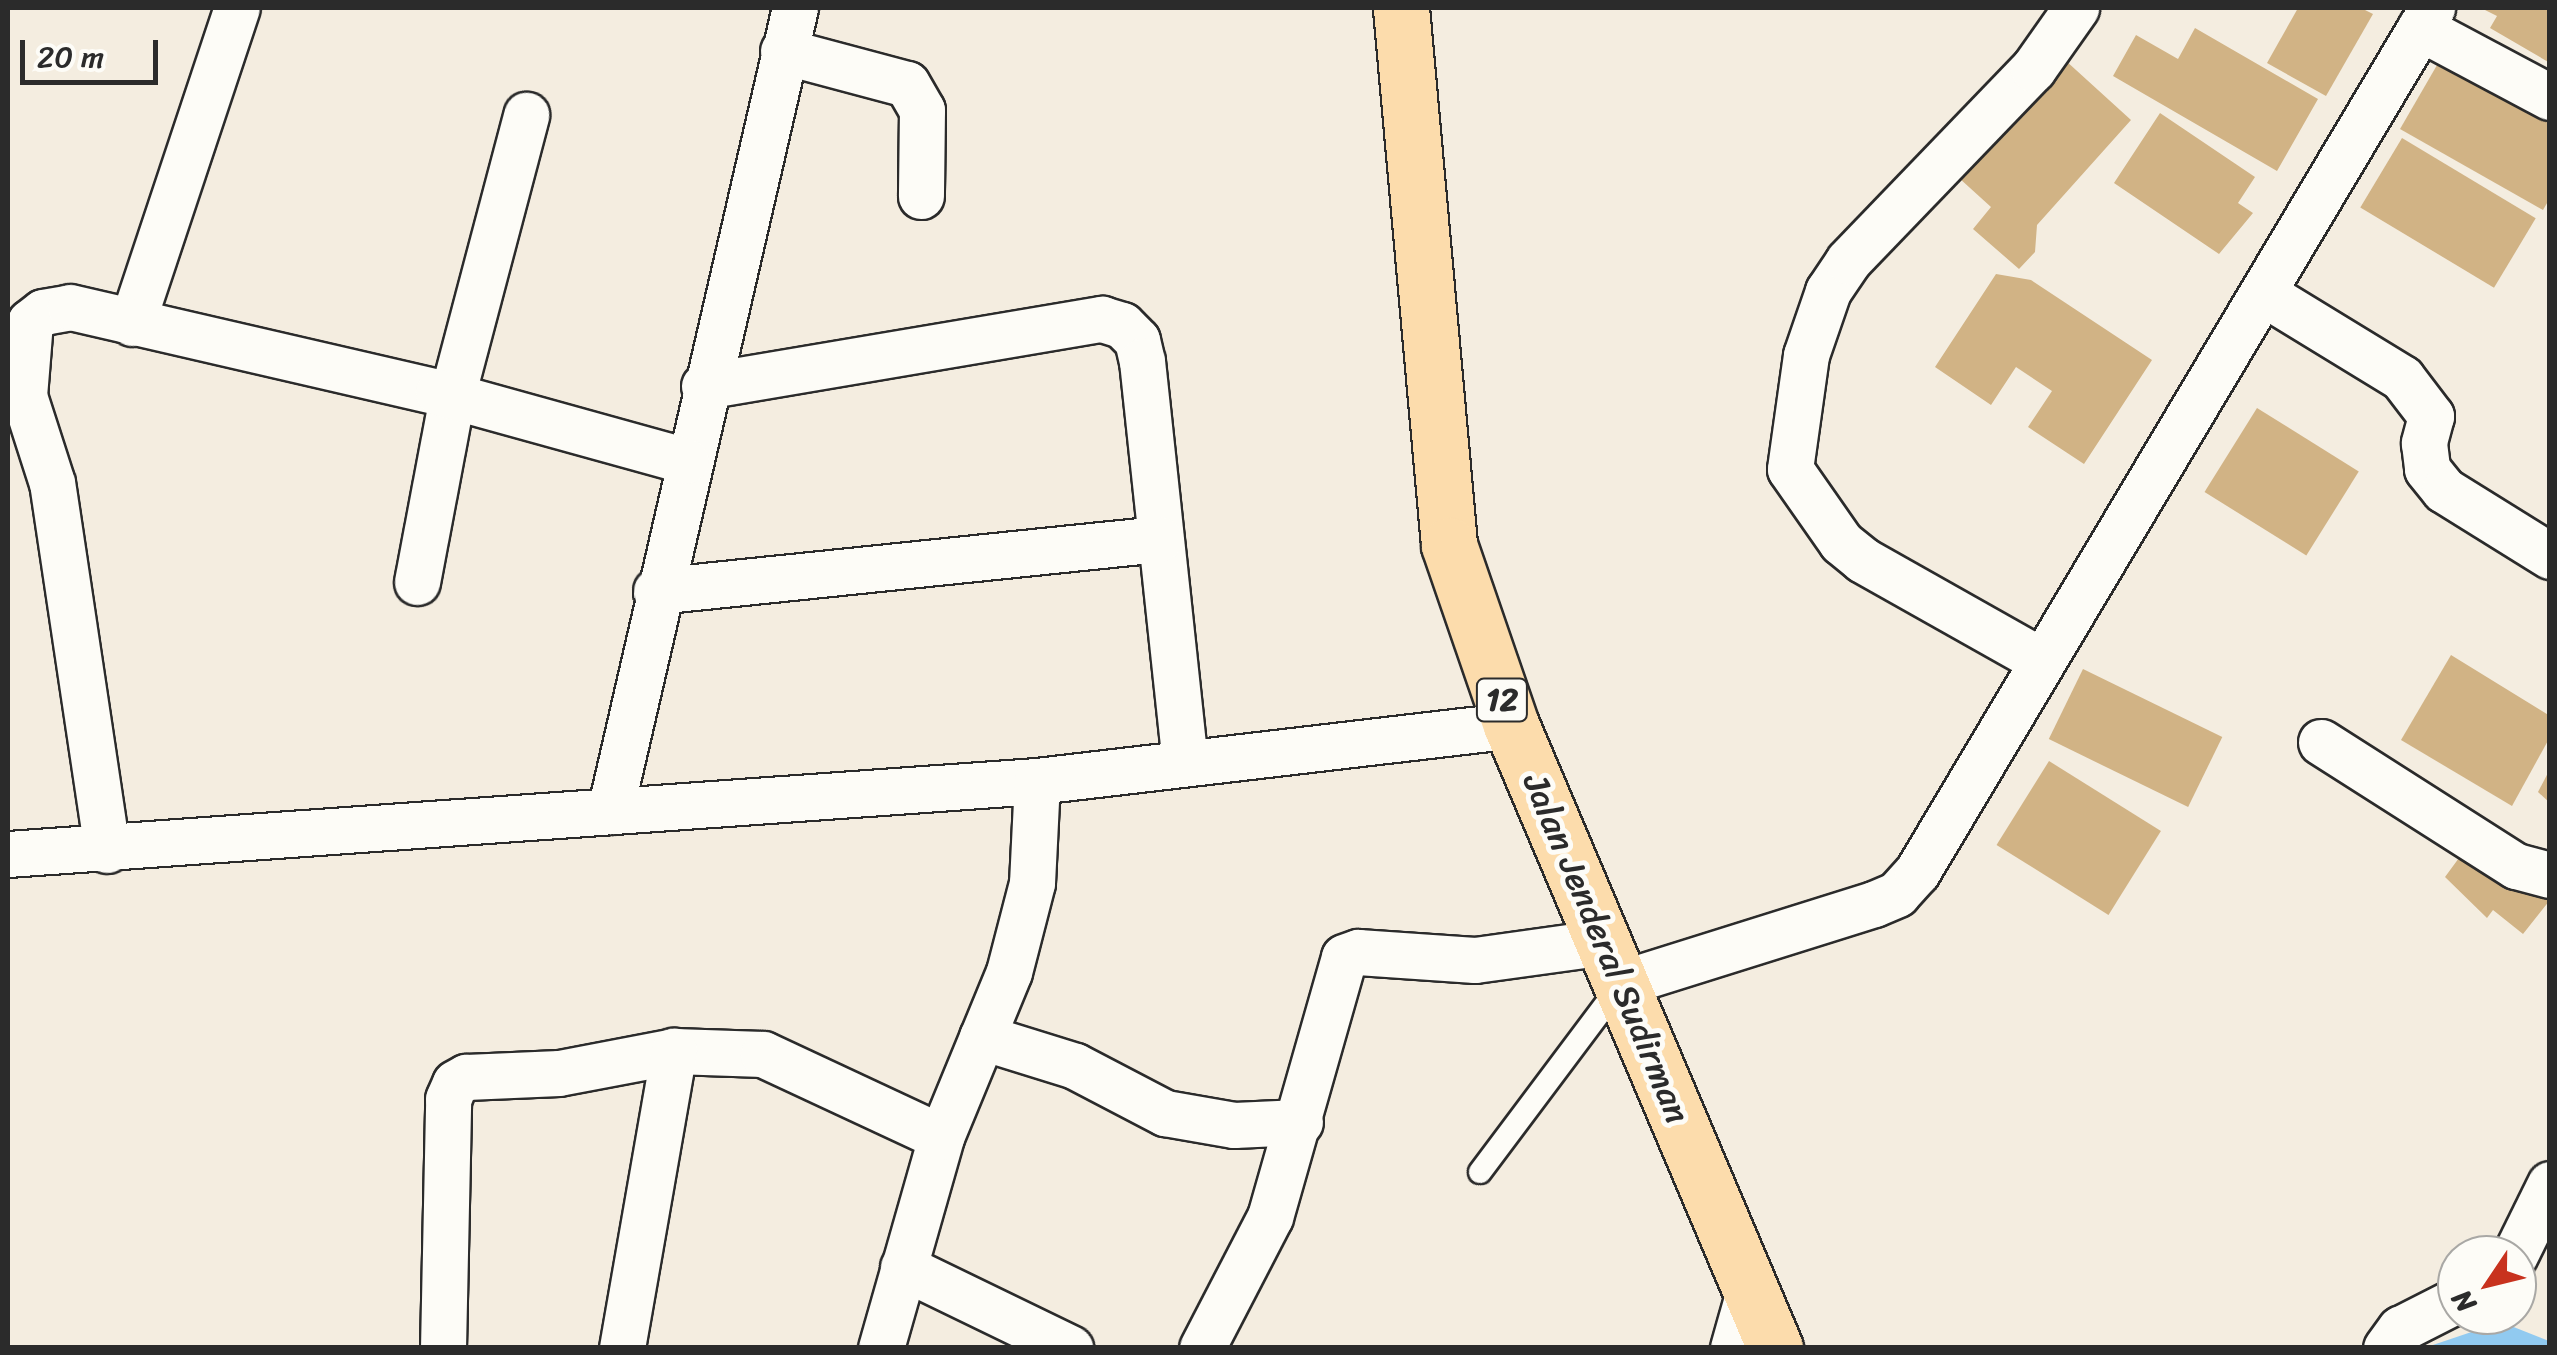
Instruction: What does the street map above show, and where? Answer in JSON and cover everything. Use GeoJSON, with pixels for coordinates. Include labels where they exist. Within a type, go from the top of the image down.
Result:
{"type":"FeatureCollection","features":[{"type":"Feature","properties":{"kind":"highway","name":"Jalan Jenderal Sudirman"},"geometry":{"type":"LineString","coordinates":[[1401,8],[1449,545],[1511,726],[1775,1348]]}},
{"type":"Feature","properties":{"kind":"street"},"geometry":{"type":"LineString","coordinates":[[132,323],[237,8]]}},
{"type":"Feature","properties":{"kind":"street"},"geometry":{"type":"LineString","coordinates":[[610,811],[656,591],[795,8]]}},
{"type":"Feature","properties":{"kind":"street"},"geometry":{"type":"LineString","coordinates":[[2042,662],[1852,551],[1802,494],[1790,469],[1806,355],[1828,290],[1848,260],[2034,69],[2076,8]]}},
{"type":"Feature","properties":{"kind":"street"},"geometry":{"type":"LineString","coordinates":[[1202,1348],[1270,1218],[1348,954],[1612,962],[1897,894],[1917,872],[2426,18],[2550,97]]}},
{"type":"Feature","properties":{"kind":"street"},"geometry":{"type":"LineString","coordinates":[[783,51],[907,84],[922,110],[921,196]]}},
{"type":"Feature","properties":{"kind":"street"},"geometry":{"type":"LineString","coordinates":[[417,582],[452,396],[526,116]]}},
{"type":"Feature","properties":{"kind":"street"},"geometry":{"type":"LineString","coordinates":[[2263,293],[2402,378],[2431,416],[2424,443],[2427,469],[2444,490],[2550,556]]}},
{"type":"Feature","properties":{"kind":"street"},"geometry":{"type":"LineString","coordinates":[[107,850],[52,483],[24,396],[30,322],[42,312],[70,307],[452,396],[686,461]]}},
{"type":"Feature","properties":{"kind":"street"},"geometry":{"type":"LineString","coordinates":[[704,386],[1102,319],[1122,325],[1137,340],[1142,361],[1185,762]]}},
{"type":"Feature","properties":{"kind":"street"},"geometry":{"type":"LineString","coordinates":[[656,591],[1159,539]]}},
{"type":"Feature","properties":{"kind":"street"},"geometry":{"type":"LineString","coordinates":[[8,854],[107,850],[1037,781],[1511,726]]}},
{"type":"Feature","properties":{"kind":"street"},"geometry":{"type":"LineString","coordinates":[[2321,742],[2516,866],[2550,874]]}},
{"type":"Feature","properties":{"kind":"street"},"geometry":{"type":"LineString","coordinates":[[881,1348],[941,1137],[1009,972],[1032,884],[1037,781]]}},
{"type":"Feature","properties":{"kind":"street"},"geometry":{"type":"LineString","coordinates":[[982,1036],[1075,1066],[1165,1113],[1234,1125],[1300,1122]]}},
{"type":"Feature","properties":{"kind":"street"},"geometry":{"type":"LineString","coordinates":[[442,1348],[448,1099],[455,1082],[559,1073],[674,1050],[764,1054],[941,1137]]}},
{"type":"Feature","properties":{"kind":"street"},"geometry":{"type":"LineString","coordinates":[[622,1348],[674,1050]]}},
{"type":"Feature","properties":{"kind":"street"},"geometry":{"type":"LineString","coordinates":[[2525,1235],[2550,1184]]}},
{"type":"Feature","properties":{"kind":"street"},"geometry":{"type":"LineString","coordinates":[[903,1267],[1070,1348]]}},
{"type":"Feature","properties":{"kind":"street"},"geometry":{"type":"LineString","coordinates":[[1733,1348],[1751,1284]]}},
{"type":"Feature","properties":{"kind":"street"},"geometry":{"type":"LineString","coordinates":[[2386,1348],[2400,1329],[2437,1310]]}},
{"type":"Feature","properties":{"kind":"lane"},"geometry":{"type":"LineString","coordinates":[[1480,1172],[1612,962]]}},
{"type":"Feature","properties":{"kind":"water"},"geometry":{"type":"Polygon","coordinates":[[[2463,1335],[2534,1335],[2549,1341],[2549,1347],[2427,1347],[2463,1335]]]}},
{"type":"Feature","properties":{"kind":"building"},"geometry":{"type":"Polygon","coordinates":[[[2298,8],[2361,8],[2373,14],[2326,96],[2267,63],[2298,8]]]}},
{"type":"Feature","properties":{"kind":"building"},"geometry":{"type":"Polygon","coordinates":[[[2481,8],[2550,8],[2550,63],[2490,28],[2497,16],[2481,8]]]}},
{"type":"Feature","properties":{"kind":"building"},"geometry":{"type":"Polygon","coordinates":[[[2195,28],[2318,99],[2277,171],[2113,76],[2136,35],[2178,59],[2195,28]]]}},
{"type":"Feature","properties":{"kind":"building"},"geometry":{"type":"Polygon","coordinates":[[[2444,53],[2550,113],[2550,198],[2543,210],[2400,129],[2444,53]]]}},
{"type":"Feature","properties":{"kind":"building"},"geometry":{"type":"Polygon","coordinates":[[[2065,60],[2131,120],[2037,225],[2035,252],[2019,269],[1973,229],[1991,207],[1959,178],[2065,60]]]}},
{"type":"Feature","properties":{"kind":"building"},"geometry":{"type":"Polygon","coordinates":[[[2160,113],[2255,177],[2238,203],[2253,213],[2219,254],[2114,183],[2160,113]]]}},
{"type":"Feature","properties":{"kind":"building"},"geometry":{"type":"Polygon","coordinates":[[[2402,138],[2536,218],[2494,288],[2360,207],[2402,138]]]}},
{"type":"Feature","properties":{"kind":"building"},"geometry":{"type":"Polygon","coordinates":[[[1996,274],[2031,280],[2152,360],[2084,464],[2028,427],[2052,391],[2016,367],[1991,405],[1935,367],[1996,274]]]}},
{"type":"Feature","properties":{"kind":"building"},"geometry":{"type":"Polygon","coordinates":[[[2257,408],[2359,472],[2306,556],[2205,492],[2257,408]]]}},
{"type":"Feature","properties":{"kind":"building"},"geometry":{"type":"Polygon","coordinates":[[[2451,655],[2550,716],[2550,737],[2512,806],[2401,740],[2451,655]]]}},
{"type":"Feature","properties":{"kind":"building"},"geometry":{"type":"Polygon","coordinates":[[[2083,669],[2222,737],[2188,807],[2049,739],[2083,669]]]}},
{"type":"Feature","properties":{"kind":"building"},"geometry":{"type":"Polygon","coordinates":[[[2049,761],[2161,831],[2108,915],[1997,845],[2049,761]]]}},
{"type":"Feature","properties":{"kind":"building"},"geometry":{"type":"Polygon","coordinates":[[[2550,769],[2550,803],[2538,792],[2550,769]]]}},
{"type":"Feature","properties":{"kind":"building"},"geometry":{"type":"Polygon","coordinates":[[[2478,832],[2550,883],[2550,900],[2523,934],[2493,910],[2487,918],[2445,877],[2478,832]]]}}]}
